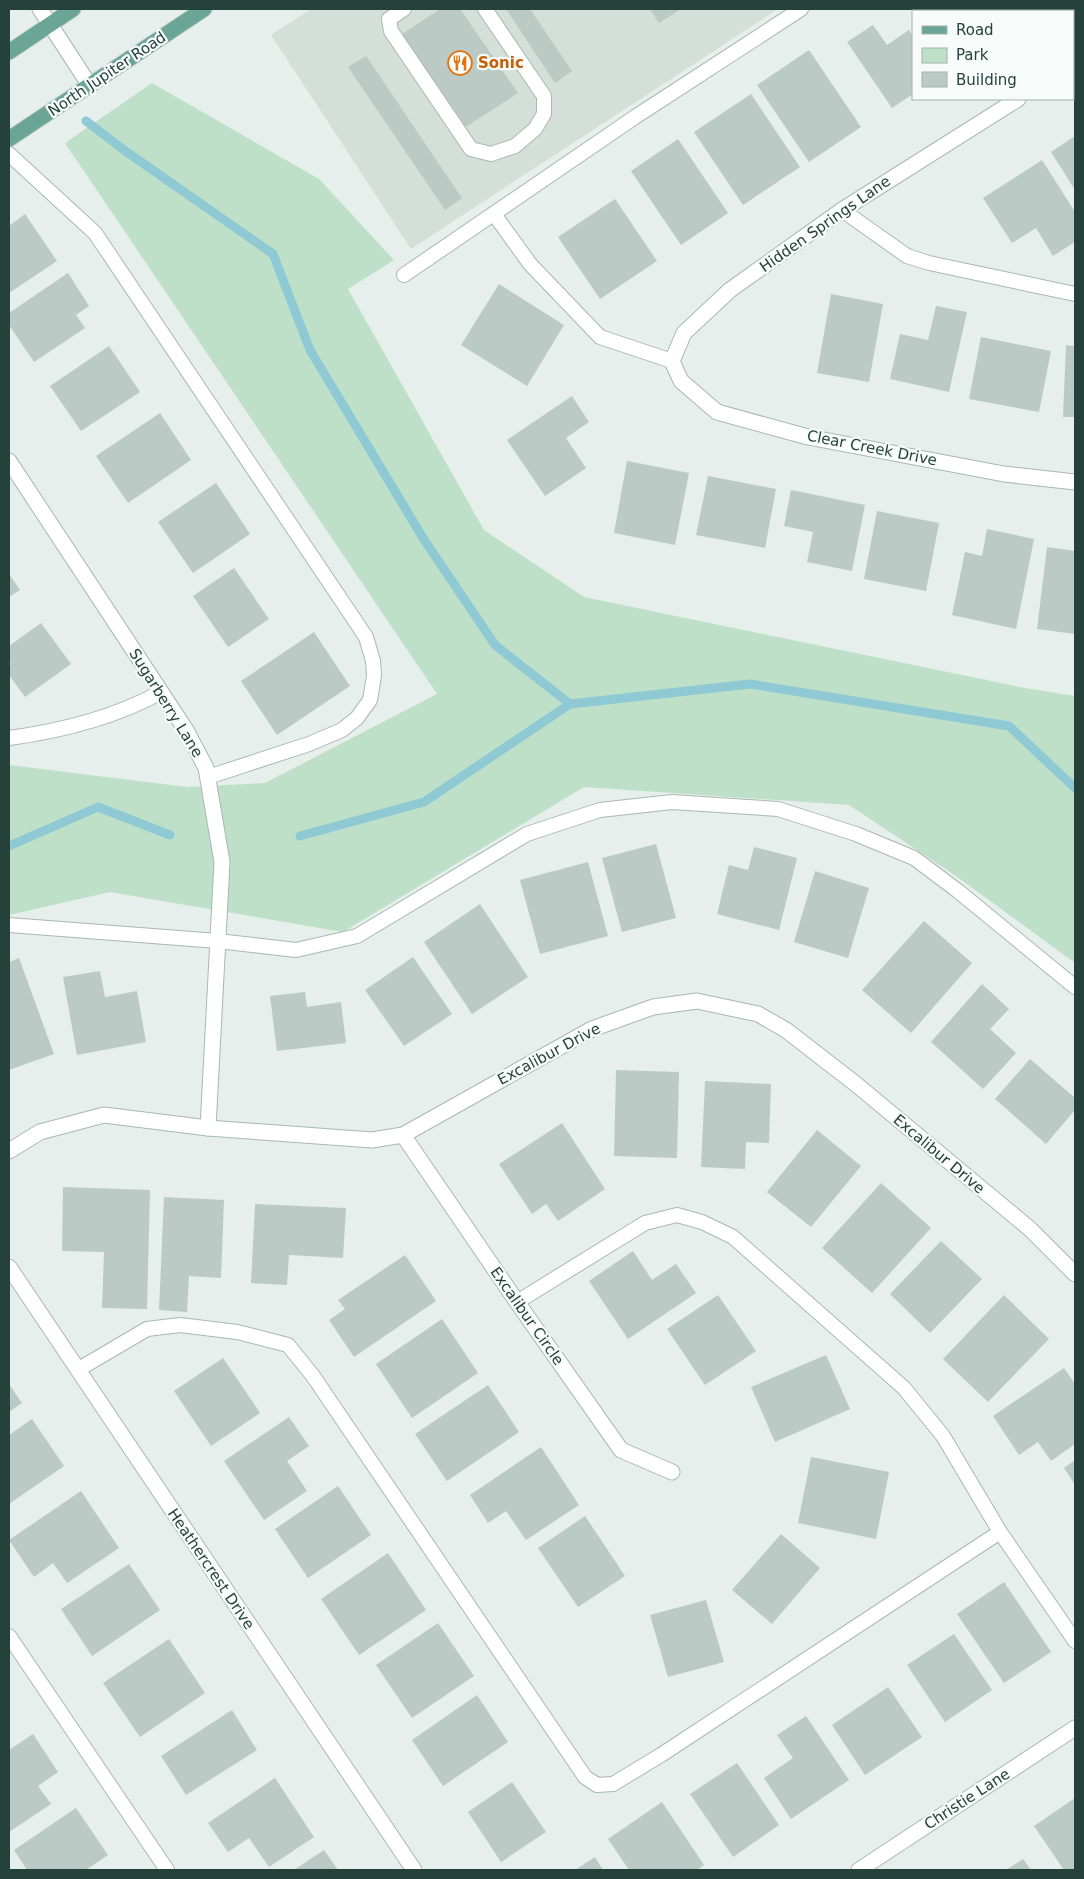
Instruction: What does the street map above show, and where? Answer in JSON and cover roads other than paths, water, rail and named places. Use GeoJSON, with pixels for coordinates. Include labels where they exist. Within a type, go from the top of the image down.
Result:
{"type":"FeatureCollection","features":[{"type":"Feature","properties":{"kind":"main road"},"geometry":{"type":"LineString","coordinates":[[9,52],[73,9]]}},
{"type":"Feature","properties":{"kind":"main road","name":"North Jupiter Road"},"geometry":{"type":"LineString","coordinates":[[9,139],[204,9]]}},
{"type":"Feature","properties":{"kind":"street"},"geometry":{"type":"LineString","coordinates":[[40,9],[90,86]]}},
{"type":"Feature","properties":{"kind":"street","name":"Hidden Springs Lane"},"geometry":{"type":"LineString","coordinates":[[672,361],[684,333],[730,290],[842,210],[1016,100]]}},
{"type":"Feature","properties":{"kind":"street","name":"Clear Creek Drive"},"geometry":{"type":"LineString","coordinates":[[672,361],[681,381],[717,412],[808,437],[1004,474],[1075,482]]}},
{"type":"Feature","properties":{"kind":"street","name":"Sugarberry Lane"},"geometry":{"type":"LineString","coordinates":[[9,461],[186,730],[206,768],[222,862],[208,1128]]}},
{"type":"Feature","properties":{"kind":"street","name":"Excalibur Drive"},"geometry":{"type":"LineString","coordinates":[[9,1151],[40,1132],[104,1115],[208,1128],[372,1140],[403,1135],[592,1028],[653,1007],[697,1001],[758,1014],[786,1030],[1030,1229],[1075,1274]]}},
{"type":"Feature","properties":{"kind":"street","name":"Excalibur Circle"},"geometry":{"type":"LineString","coordinates":[[403,1135],[621,1450],[672,1472]]}},
{"type":"Feature","properties":{"kind":"street","name":"Heathercrest Drive"},"geometry":{"type":"LineString","coordinates":[[9,1267],[414,1870]]}},
{"type":"Feature","properties":{"kind":"street","name":"Christie Lane"},"geometry":{"type":"LineString","coordinates":[[859,1870],[1075,1728]]}},
{"type":"Feature","properties":{"kind":"lane"},"geometry":{"type":"LineString","coordinates":[[404,9],[389,19],[392,31],[471,149],[491,154],[515,146],[535,130],[544,114],[544,96],[484,9]]}},
{"type":"Feature","properties":{"kind":"lane"},"geometry":{"type":"LineString","coordinates":[[404,275],[635,117],[801,9]]}},
{"type":"Feature","properties":{"kind":"lane"},"geometry":{"type":"LineString","coordinates":[[9,154],[95,233],[366,638],[374,661],[374,676],[370,700],[357,718],[342,730],[309,744],[208,777]]}},
{"type":"Feature","properties":{"kind":"lane"},"geometry":{"type":"LineString","coordinates":[[842,210],[907,256],[929,263],[1075,294]]}},
{"type":"Feature","properties":{"kind":"lane"},"geometry":{"type":"LineString","coordinates":[[494,214],[530,264],[600,336],[672,361]]}},
{"type":"Feature","properties":{"kind":"lane"},"geometry":{"type":"LineString","coordinates":[[9,738],[79,725],[136,706],[161,692]]}},
{"type":"Feature","properties":{"kind":"lane"},"geometry":{"type":"LineString","coordinates":[[9,925],[218,941],[296,950],[357,936],[527,834],[600,810],[672,802],[778,809],[856,834],[914,858],[958,890],[1075,987]]}},
{"type":"Feature","properties":{"kind":"lane"},"geometry":{"type":"LineString","coordinates":[[517,1302],[645,1223],[677,1215],[702,1222],[733,1237],[904,1388],[943,1436],[1000,1532],[1075,1641]]}},
{"type":"Feature","properties":{"kind":"lane"},"geometry":{"type":"LineString","coordinates":[[79,1369],[147,1329],[180,1325],[237,1332],[288,1345],[313,1376],[585,1777],[597,1785],[613,1784],[661,1755],[1000,1532]]}},
{"type":"Feature","properties":{"kind":"lane"},"geometry":{"type":"LineString","coordinates":[[9,1636],[167,1870]]}},
{"type":"Feature","properties":{"kind":"waterway"},"geometry":{"type":"LineString","coordinates":[[86,121],[124,150],[273,254],[310,350],[423,538],[495,645],[570,704]]}},
{"type":"Feature","properties":{"kind":"waterway"},"geometry":{"type":"LineString","coordinates":[[300,836],[424,802],[570,704],[750,684],[1009,726],[1075,788]]}},
{"type":"Feature","properties":{"kind":"waterway"},"geometry":{"type":"LineString","coordinates":[[9,846],[98,807],[170,835]]}},
{"type":"Feature","properties":{"kind":"place","name":"Sonic"},"geometry":{"type":"Point","coordinates":[460,63]}}]}
